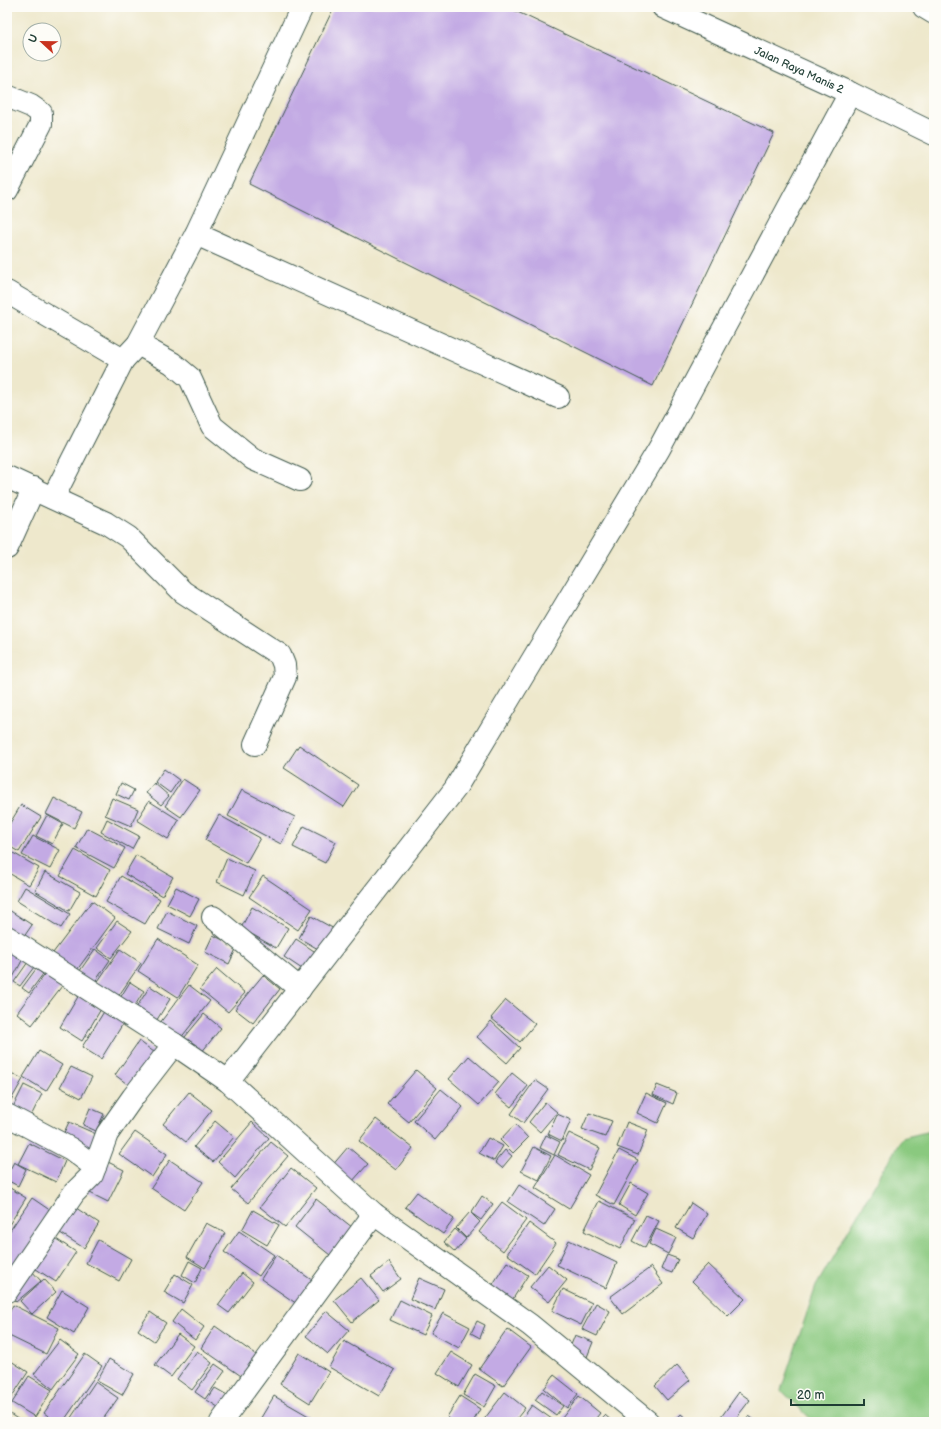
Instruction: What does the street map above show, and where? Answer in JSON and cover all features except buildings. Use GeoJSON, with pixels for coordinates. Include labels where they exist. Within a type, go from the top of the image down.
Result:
{"type":"FeatureCollection","features":[{"type":"Feature","properties":{"kind":"street"},"geometry":{"type":"LineString","coordinates":[[53,498],[123,360],[138,344],[196,234],[302,7]]}},
{"type":"Feature","properties":{"kind":"street","name":"Jalan Raya Manis 2"},"geometry":{"type":"LineString","coordinates":[[663,7],[850,93],[934,134]]}},
{"type":"Feature","properties":{"kind":"street"},"geometry":{"type":"LineString","coordinates":[[924,7],[934,13]]}},
{"type":"Feature","properties":{"kind":"street"},"geometry":{"type":"LineString","coordinates":[[228,1081],[455,789],[659,449],[850,93]]}},
{"type":"Feature","properties":{"kind":"street"},"geometry":{"type":"LineString","coordinates":[[7,96],[31,106],[41,113],[41,124],[7,190]]}},
{"type":"Feature","properties":{"kind":"street"},"geometry":{"type":"LineString","coordinates":[[196,234],[558,397]]}},
{"type":"Feature","properties":{"kind":"street"},"geometry":{"type":"LineString","coordinates":[[7,292],[123,360]]}},
{"type":"Feature","properties":{"kind":"street"},"geometry":{"type":"LineString","coordinates":[[138,344],[172,363],[190,378],[212,426],[253,459],[300,480]]}},
{"type":"Feature","properties":{"kind":"street"},"geometry":{"type":"LineString","coordinates":[[7,477],[34,488],[106,523],[128,537],[183,592],[280,655],[284,665],[285,677],[255,744]]}},
{"type":"Feature","properties":{"kind":"street"},"geometry":{"type":"LineString","coordinates":[[7,548],[34,488]]}},
{"type":"Feature","properties":{"kind":"street"},"geometry":{"type":"LineString","coordinates":[[213,916],[300,989]]}},
{"type":"Feature","properties":{"kind":"street"},"geometry":{"type":"LineString","coordinates":[[7,937],[174,1044],[228,1081],[374,1214],[530,1325],[648,1422]]}},
{"type":"Feature","properties":{"kind":"street"},"geometry":{"type":"LineString","coordinates":[[7,1290],[74,1193],[92,1175],[107,1134],[133,1097],[174,1044]]}},
{"type":"Feature","properties":{"kind":"street"},"geometry":{"type":"LineString","coordinates":[[7,1115],[71,1148],[95,1167]]}},
{"type":"Feature","properties":{"kind":"street"},"geometry":{"type":"LineString","coordinates":[[221,1422],[374,1214]]}},
{"type":"Feature","properties":{"kind":"green space"},"geometry":{"type":"Polygon","coordinates":[[[934,1130],[934,1422],[814,1422],[781,1390],[816,1286],[902,1138],[934,1130]]]}}]}
